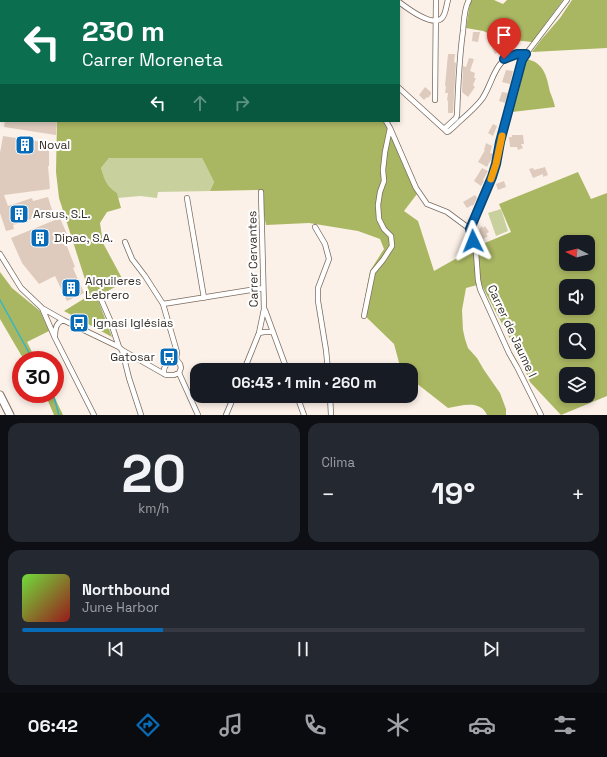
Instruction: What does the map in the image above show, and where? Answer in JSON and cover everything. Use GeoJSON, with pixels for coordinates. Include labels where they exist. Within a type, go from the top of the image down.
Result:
{"type":"FeatureCollection","features":[{"type":"Feature","properties":{"kind":"main road"},"geometry":{"type":"LineString","coordinates":[[0,395],[9,414]]}},
{"type":"Feature","properties":{"kind":"street"},"geometry":{"type":"LineString","coordinates":[[435,100],[436,0]]}},
{"type":"Feature","properties":{"kind":"street"},"geometry":{"type":"LineString","coordinates":[[400,2],[430,21],[440,20],[448,0]]}},
{"type":"Feature","properties":{"kind":"street"},"geometry":{"type":"LineString","coordinates":[[445,130],[457,115],[459,57],[466,5],[469,0]]}},
{"type":"Feature","properties":{"kind":"street"},"geometry":{"type":"LineString","coordinates":[[387,122],[416,188],[427,204],[447,212],[470,229],[494,170],[522,60],[568,0]]}},
{"type":"Feature","properties":{"kind":"street"},"geometry":{"type":"LineString","coordinates":[[400,89],[445,130],[451,131],[477,105],[485,94],[500,63],[509,57],[526,54]]}},
{"type":"Feature","properties":{"kind":"street"},"geometry":{"type":"LineString","coordinates":[[364,316],[373,272],[392,246],[391,236],[384,229],[379,219],[378,205],[380,192],[384,181],[384,164],[390,128]]}},
{"type":"Feature","properties":{"kind":"street","name":"Carrer Cervantes"},"geometry":{"type":"LineString","coordinates":[[247,363],[259,333],[264,309],[261,192]]}},
{"type":"Feature","properties":{"kind":"street"},"geometry":{"type":"LineString","coordinates":[[187,198],[204,298]]}},
{"type":"Feature","properties":{"kind":"street"},"geometry":{"type":"LineString","coordinates":[[315,227],[325,244],[328,259],[318,288],[318,301],[327,363]]}},
{"type":"Feature","properties":{"kind":"street","name":"Carrer de Jaume I"},"geometry":{"type":"LineString","coordinates":[[470,229],[476,252],[480,289],[509,353],[541,414]]}},
{"type":"Feature","properties":{"kind":"street"},"geometry":{"type":"LineString","coordinates":[[125,242],[132,259],[163,304],[177,352],[176,359],[181,368],[179,373],[198,415]]}},
{"type":"Feature","properties":{"kind":"street"},"geometry":{"type":"LineString","coordinates":[[0,254],[21,288],[42,308],[120,348],[166,375],[174,375],[179,373]]}},
{"type":"Feature","properties":{"kind":"street"},"geometry":{"type":"LineString","coordinates":[[163,304],[263,288]]}},
{"type":"Feature","properties":{"kind":"street"},"geometry":{"type":"LineString","coordinates":[[100,297],[120,348],[141,415]]}},
{"type":"Feature","properties":{"kind":"street"},"geometry":{"type":"LineString","coordinates":[[42,308],[55,338],[94,415]]}},
{"type":"Feature","properties":{"kind":"street"},"geometry":{"type":"LineString","coordinates":[[264,309],[284,363]]}},
{"type":"Feature","properties":{"kind":"street"},"geometry":{"type":"LineString","coordinates":[[55,338],[56,328],[60,321],[63,320]]}},
{"type":"Feature","properties":{"kind":"street"},"geometry":{"type":"LineString","coordinates":[[259,333],[273,332]]}},
{"type":"Feature","properties":{"kind":"street"},"geometry":{"type":"LineString","coordinates":[[164,374],[166,365],[171,360],[176,359]]}},
{"type":"Feature","properties":{"kind":"street"},"geometry":{"type":"LineString","coordinates":[[226,415],[231,403]]}},
{"type":"Feature","properties":{"kind":"street"},"geometry":{"type":"LineString","coordinates":[[300,403],[304,415]]}},
{"type":"Feature","properties":{"kind":"street"},"geometry":{"type":"LineString","coordinates":[[330,403],[331,415]]}},
{"type":"Feature","properties":{"kind":"green space"},"geometry":{"type":"Polygon","coordinates":[[[471,0],[494,0],[503,4],[507,0],[563,0],[532,42],[502,39],[483,31],[466,28],[471,0]]]}},
{"type":"Feature","properties":{"kind":"green space"},"geometry":{"type":"Polygon","coordinates":[[[572,0],[607,0],[607,48],[532,52],[560,18],[572,0]]]}},
{"type":"Feature","properties":{"kind":"green space"},"geometry":{"type":"Polygon","coordinates":[[[526,59],[537,63],[544,71],[555,107],[512,112],[518,94],[526,59]]]}},
{"type":"Feature","properties":{"kind":"green space"},"geometry":{"type":"Polygon","coordinates":[[[57,122],[384,122],[387,126],[417,194],[404,211],[418,221],[434,271],[480,245],[511,232],[499,204],[578,172],[591,199],[607,193],[607,396],[595,401],[595,367],[559,367],[559,403],[590,403],[561,415],[530,382],[516,350],[481,284],[466,288],[462,310],[463,330],[468,348],[477,358],[500,393],[506,409],[506,415],[487,415],[484,410],[475,405],[464,405],[448,408],[418,384],[418,363],[399,363],[394,344],[362,313],[370,271],[384,249],[380,239],[358,231],[309,223],[266,225],[259,190],[210,191],[214,182],[202,158],[109,158],[101,168],[106,182],[110,188],[117,193],[121,208],[107,212],[100,223],[103,243],[124,282],[97,297],[112,337],[64,311],[90,295],[59,198],[56,172],[57,122]]]}},
{"type":"Feature","properties":{"kind":"green space"},"geometry":{"type":"Polygon","coordinates":[[[109,158],[202,158],[214,182],[210,191],[158,192],[157,198],[140,196],[118,198],[117,193],[110,188],[106,182],[101,168],[109,158]]]}},
{"type":"Feature","properties":{"kind":"green space"},"geometry":{"type":"Polygon","coordinates":[[[501,209],[508,231],[496,236],[488,213],[501,209]]]}},
{"type":"Feature","properties":{"kind":"green space"},"geometry":{"type":"Polygon","coordinates":[[[0,272],[12,288],[40,311],[49,331],[27,342],[32,351],[19,351],[0,319],[0,272]]]}},
{"type":"Feature","properties":{"kind":"green space"},"geometry":{"type":"Polygon","coordinates":[[[49,403],[57,403],[63,415],[54,415],[49,403]]]}},
{"type":"Feature","properties":{"kind":"building"},"geometry":{"type":"Polygon","coordinates":[[[473,32],[480,32],[478,42],[472,41],[473,32]]]}},
{"type":"Feature","properties":{"kind":"building"},"geometry":{"type":"Polygon","coordinates":[[[503,42],[505,46],[509,44],[511,48],[503,53],[501,51],[495,54],[492,48],[503,42]]]}},
{"type":"Feature","properties":{"kind":"building"},"geometry":{"type":"Polygon","coordinates":[[[448,54],[455,54],[454,62],[456,63],[453,113],[448,113],[448,93],[445,93],[448,54]]]}},
{"type":"Feature","properties":{"kind":"building"},"geometry":{"type":"Polygon","coordinates":[[[469,58],[474,59],[470,71],[475,73],[474,78],[476,78],[473,85],[475,87],[468,97],[462,92],[463,66],[466,67],[469,58]]]}},
{"type":"Feature","properties":{"kind":"building"},"geometry":{"type":"Polygon","coordinates":[[[506,70],[513,71],[510,84],[502,82],[506,70]]]}},
{"type":"Feature","properties":{"kind":"building"},"geometry":{"type":"Polygon","coordinates":[[[425,87],[431,92],[431,94],[424,100],[419,95],[425,87]]]}},
{"type":"Feature","properties":{"kind":"building"},"geometry":{"type":"Polygon","coordinates":[[[502,92],[508,93],[505,103],[499,101],[502,92]]]}},
{"type":"Feature","properties":{"kind":"building"},"geometry":{"type":"Polygon","coordinates":[[[5,122],[57,122],[56,135],[4,127],[5,122]]]}},
{"type":"Feature","properties":{"kind":"building"},"geometry":{"type":"Polygon","coordinates":[[[493,124],[497,126],[493,136],[488,133],[493,124]]]}},
{"type":"Feature","properties":{"kind":"building"},"geometry":{"type":"Polygon","coordinates":[[[512,135],[523,135],[524,144],[521,144],[523,148],[518,150],[517,147],[510,147],[509,137],[512,137],[512,135]]]}},
{"type":"Feature","properties":{"kind":"building"},"geometry":{"type":"Polygon","coordinates":[[[3,136],[49,143],[48,166],[50,189],[4,195],[8,206],[32,198],[33,201],[48,197],[52,210],[13,225],[14,229],[6,231],[0,213],[0,153],[3,136]]]}},
{"type":"Feature","properties":{"kind":"building"},"geometry":{"type":"Polygon","coordinates":[[[486,143],[492,146],[490,153],[494,154],[487,167],[478,162],[485,150],[486,143]]]}},
{"type":"Feature","properties":{"kind":"building"},"geometry":{"type":"Polygon","coordinates":[[[545,167],[548,175],[543,177],[543,174],[533,178],[529,169],[533,168],[534,170],[545,167]]]}},
{"type":"Feature","properties":{"kind":"building"},"geometry":{"type":"Polygon","coordinates":[[[482,168],[488,171],[481,186],[474,181],[482,168]]]}},
{"type":"Feature","properties":{"kind":"building"},"geometry":{"type":"Polygon","coordinates":[[[504,181],[506,187],[498,190],[496,184],[504,181]]]}},
{"type":"Feature","properties":{"kind":"building"},"geometry":{"type":"Polygon","coordinates":[[[475,195],[477,198],[473,206],[472,205],[467,208],[463,202],[475,195]]]}},
{"type":"Feature","properties":{"kind":"building"},"geometry":{"type":"Polygon","coordinates":[[[60,218],[69,239],[65,241],[75,267],[73,268],[84,293],[67,301],[55,276],[39,284],[22,263],[11,238],[60,218]]]}},
{"type":"Feature","properties":{"kind":"building"},"geometry":{"type":"Polygon","coordinates":[[[482,226],[483,228],[485,226],[489,232],[486,234],[488,236],[483,239],[484,241],[478,244],[477,240],[482,237],[478,231],[482,226]]]}},
{"type":"Feature","properties":{"kind":"waterway"},"geometry":{"type":"LineString","coordinates":[[0,300],[28,351]]}},
{"type":"Feature","properties":{"kind":"waterway"},"geometry":{"type":"LineString","coordinates":[[56,403],[59,415]]}},
{"type":"Feature","properties":{"kind":"slow traffic"},"geometry":{"type":"LineString","coordinates":[[491,179],[502,136]]}},
{"type":"Feature","properties":{"kind":"place","name":"Noval"},"geometry":{"type":"Point","coordinates":[25,145]}},
{"type":"Feature","properties":{"kind":"place","name":"Arsus, S.L."},"geometry":{"type":"Point","coordinates":[19,214]}},
{"type":"Feature","properties":{"kind":"place","name":"Dipac, S.A."},"geometry":{"type":"Point","coordinates":[40,238]}},
{"type":"Feature","properties":{"kind":"place","name":"Alquileres Lebrero"},"geometry":{"type":"Point","coordinates":[71,288]}},
{"type":"Feature","properties":{"kind":"place","name":"Ignasi Iglésias"},"geometry":{"type":"Point","coordinates":[79,323]}},
{"type":"Feature","properties":{"kind":"place","name":"Gatosar"},"geometry":{"type":"Point","coordinates":[169,357]}},
{"type":"Feature","properties":{"kind":"route"},"geometry":{"type":"LineString","coordinates":[[473,241],[470,229],[492,177],[522,60],[526,54],[517,54],[504,59]]}}]}
